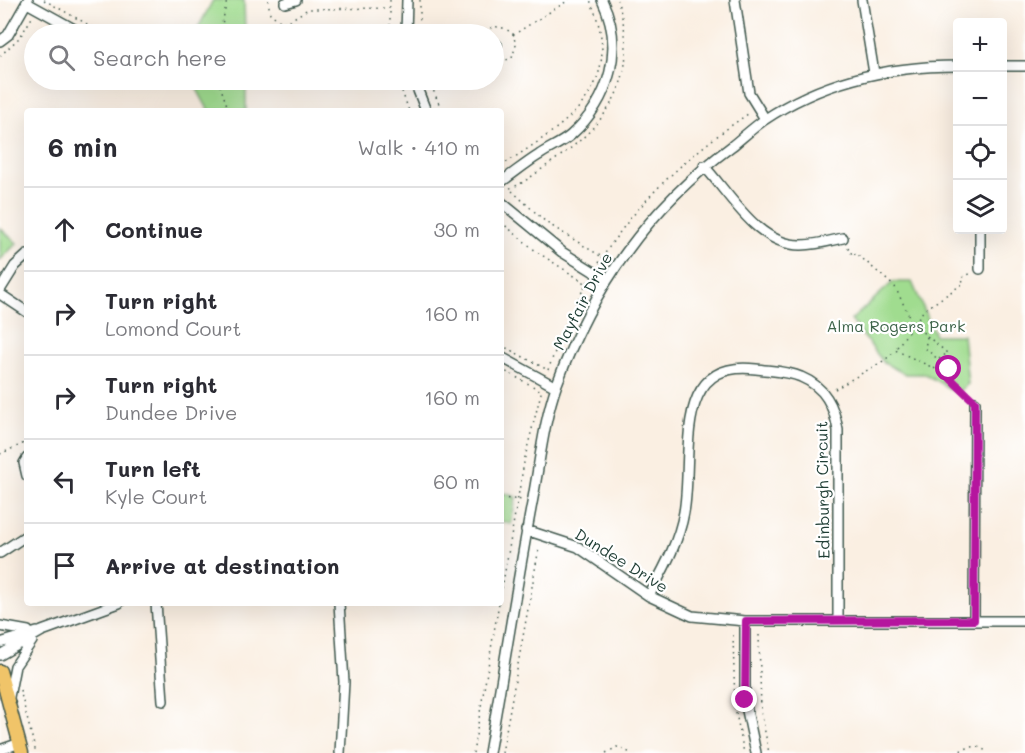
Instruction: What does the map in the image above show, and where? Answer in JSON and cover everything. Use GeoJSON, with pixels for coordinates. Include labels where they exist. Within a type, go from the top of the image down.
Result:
{"type":"FeatureCollection","features":[{"type":"Feature","properties":{"kind":"main road"},"geometry":{"type":"LineString","coordinates":[[0,671],[9,697],[21,748]]}},
{"type":"Feature","properties":{"kind":"street"},"geometry":{"type":"LineString","coordinates":[[285,3],[296,0]]}},
{"type":"Feature","properties":{"kind":"street"},"geometry":{"type":"LineString","coordinates":[[406,24],[407,0]]}},
{"type":"Feature","properties":{"kind":"street"},"geometry":{"type":"LineString","coordinates":[[504,180],[569,136],[595,107],[611,72],[613,52],[611,25],[602,0]]}},
{"type":"Feature","properties":{"kind":"street"},"geometry":{"type":"LineString","coordinates":[[735,0],[749,93],[765,119]]}},
{"type":"Feature","properties":{"kind":"street"},"geometry":{"type":"LineString","coordinates":[[862,0],[874,73]]}},
{"type":"Feature","properties":{"kind":"street"},"geometry":{"type":"LineString","coordinates":[[0,41],[8,35],[27,1],[65,24]]}},
{"type":"Feature","properties":{"kind":"street","name":"Mayfair Drive"},"geometry":{"type":"LineString","coordinates":[[489,753],[526,530],[556,387],[579,331],[607,280],[654,213],[704,166],[765,119],[828,88],[874,73],[915,67],[953,66]]}},
{"type":"Feature","properties":{"kind":"street"},"geometry":{"type":"LineString","coordinates":[[1007,66],[1025,66]]}},
{"type":"Feature","properties":{"kind":"street"},"geometry":{"type":"LineString","coordinates":[[418,90],[425,108]]}},
{"type":"Feature","properties":{"kind":"street"},"geometry":{"type":"LineString","coordinates":[[704,166],[752,221],[775,239],[803,246],[843,238]]}},
{"type":"Feature","properties":{"kind":"street"},"geometry":{"type":"LineString","coordinates":[[504,204],[562,252],[607,280]]}},
{"type":"Feature","properties":{"kind":"street"},"geometry":{"type":"LineString","coordinates":[[980,234],[980,269]]}},
{"type":"Feature","properties":{"kind":"street"},"geometry":{"type":"LineString","coordinates":[[0,290],[15,266],[24,258]]}},
{"type":"Feature","properties":{"kind":"street"},"geometry":{"type":"LineString","coordinates":[[0,294],[24,310]]}},
{"type":"Feature","properties":{"kind":"street"},"geometry":{"type":"LineString","coordinates":[[504,359],[556,387]]}},
{"type":"Feature","properties":{"kind":"street","name":"Edinburgh Circuit"},"geometry":{"type":"LineString","coordinates":[[649,596],[678,538],[684,513],[692,406],[704,386],[729,369],[745,368],[795,374],[806,379],[825,394],[836,413],[838,430],[838,620]]}},
{"type":"Feature","properties":{"kind":"street"},"geometry":{"type":"LineString","coordinates":[[974,620],[975,402]]}},
{"type":"Feature","properties":{"kind":"street","name":"Dundee Drive"},"geometry":{"type":"LineString","coordinates":[[526,530],[578,547],[649,596],[692,616],[746,621],[1025,621]]}},
{"type":"Feature","properties":{"kind":"street"},"geometry":{"type":"LineString","coordinates":[[0,553],[24,538]]}},
{"type":"Feature","properties":{"kind":"street"},"geometry":{"type":"LineString","coordinates":[[0,643],[42,631],[111,606]]}},
{"type":"Feature","properties":{"kind":"street"},"geometry":{"type":"LineString","coordinates":[[156,606],[163,701]]}},
{"type":"Feature","properties":{"kind":"street"},"geometry":{"type":"LineString","coordinates":[[339,606],[344,682],[340,753]]}},
{"type":"Feature","properties":{"kind":"street"},"geometry":{"type":"LineString","coordinates":[[746,621],[745,700],[756,753]]}},
{"type":"Feature","properties":{"kind":"street"},"geometry":{"type":"LineString","coordinates":[[0,626],[14,630],[42,631]]}},
{"type":"Feature","properties":{"kind":"street"},"geometry":{"type":"LineString","coordinates":[[0,655],[42,631]]}},
{"type":"Feature","properties":{"kind":"street"},"geometry":{"type":"LineString","coordinates":[[9,697],[17,661],[42,631]]}},
{"type":"Feature","properties":{"kind":"street"},"geometry":{"type":"LineString","coordinates":[[0,750],[21,748]]}},
{"type":"Feature","properties":{"kind":"path"},"geometry":{"type":"LineString","coordinates":[[44,0],[87,24]]}},
{"type":"Feature","properties":{"kind":"path"},"geometry":{"type":"LineString","coordinates":[[222,24],[227,0]]}},
{"type":"Feature","properties":{"kind":"path"},"geometry":{"type":"LineString","coordinates":[[268,0],[270,13],[280,21],[287,22],[309,9],[390,8]]}},
{"type":"Feature","properties":{"kind":"path"},"geometry":{"type":"LineString","coordinates":[[390,0],[390,24]]}},
{"type":"Feature","properties":{"kind":"path"},"geometry":{"type":"LineString","coordinates":[[420,0],[420,24]]}},
{"type":"Feature","properties":{"kind":"path"},"geometry":{"type":"LineString","coordinates":[[513,35],[568,0]]}},
{"type":"Feature","properties":{"kind":"path"},"geometry":{"type":"LineString","coordinates":[[504,164],[559,129],[587,98],[598,70],[601,48],[599,23],[590,0]]}},
{"type":"Feature","properties":{"kind":"path"},"geometry":{"type":"LineString","coordinates":[[28,24],[38,9]]}},
{"type":"Feature","properties":{"kind":"path"},"geometry":{"type":"LineString","coordinates":[[0,56],[24,31]]}},
{"type":"Feature","properties":{"kind":"path"},"geometry":{"type":"LineString","coordinates":[[222,90],[228,108]]}},
{"type":"Feature","properties":{"kind":"path"},"geometry":{"type":"LineString","coordinates":[[402,90],[408,108]]}},
{"type":"Feature","properties":{"kind":"path"},"geometry":{"type":"LineString","coordinates":[[433,90],[441,108]]}},
{"type":"Feature","properties":{"kind":"path"},"geometry":{"type":"LineString","coordinates":[[504,224],[537,252],[587,284],[628,223],[671,175],[720,132],[748,114]]}},
{"type":"Feature","properties":{"kind":"path"},"geometry":{"type":"LineString","coordinates":[[511,189],[547,223],[603,257]]}},
{"type":"Feature","properties":{"kind":"path"},"geometry":{"type":"LineString","coordinates":[[843,238],[854,256],[856,253],[895,287],[913,324],[946,354],[951,379]]}},
{"type":"Feature","properties":{"kind":"path"},"geometry":{"type":"LineString","coordinates":[[835,389],[885,360],[924,310],[964,283],[961,278],[980,269]]}},
{"type":"Feature","properties":{"kind":"path"},"geometry":{"type":"LineString","coordinates":[[928,337],[925,348],[949,369]]}},
{"type":"Feature","properties":{"kind":"path"},"geometry":{"type":"LineString","coordinates":[[504,347],[548,370]]}},
{"type":"Feature","properties":{"kind":"path"},"geometry":{"type":"LineString","coordinates":[[895,350],[927,363],[951,379],[975,402]]}},
{"type":"Feature","properties":{"kind":"path"},"geometry":{"type":"LineString","coordinates":[[938,359],[944,358],[946,354]]}},
{"type":"Feature","properties":{"kind":"path"},"geometry":{"type":"LineString","coordinates":[[504,371],[541,391]]}},
{"type":"Feature","properties":{"kind":"path"},"geometry":{"type":"LineString","coordinates":[[0,454],[24,443]]}},
{"type":"Feature","properties":{"kind":"path"},"geometry":{"type":"LineString","coordinates":[[504,498],[532,501]]}},
{"type":"Feature","properties":{"kind":"path"},"geometry":{"type":"LineString","coordinates":[[504,577],[518,499]]}},
{"type":"Feature","properties":{"kind":"path"},"geometry":{"type":"LineString","coordinates":[[502,753],[539,548]]}},
{"type":"Feature","properties":{"kind":"path"},"geometry":{"type":"LineString","coordinates":[[472,753],[499,606]]}},
{"type":"Feature","properties":{"kind":"path"},"geometry":{"type":"LineString","coordinates":[[759,635],[761,704],[769,753]]}},
{"type":"Feature","properties":{"kind":"path"},"geometry":{"type":"LineString","coordinates":[[20,684],[36,753]]}},
{"type":"Feature","properties":{"kind":"path"},"geometry":{"type":"LineString","coordinates":[[955,753],[970,746],[978,747],[987,753]]}},
{"type":"Feature","properties":{"kind":"path"},"geometry":{"type":"LineString","coordinates":[[606,753],[617,747],[631,753]]}},
{"type":"Feature","properties":{"kind":"green space"},"geometry":{"type":"Polygon","coordinates":[[[213,0],[244,0],[245,24],[200,24],[213,0]]]}},
{"type":"Feature","properties":{"kind":"green space"},"geometry":{"type":"Polygon","coordinates":[[[197,90],[246,90],[246,108],[207,108],[197,90]]]}},
{"type":"Feature","properties":{"kind":"green space"},"geometry":{"type":"Polygon","coordinates":[[[0,228],[17,243],[0,260],[0,228]]]}},
{"type":"Feature","properties":{"kind":"green space","name":"Alma Rogers Park"},"geometry":{"type":"Polygon","coordinates":[[[893,282],[912,282],[935,335],[963,335],[968,384],[957,393],[925,374],[905,374],[884,363],[851,320],[893,282]]]}},
{"type":"Feature","properties":{"kind":"green space"},"geometry":{"type":"Polygon","coordinates":[[[504,493],[516,497],[511,524],[504,522],[504,493]]]}},
{"type":"Feature","properties":{"kind":"route"},"geometry":{"type":"LineString","coordinates":[[745,700],[746,621],[974,620],[975,402],[951,379],[949,369]]}}]}
